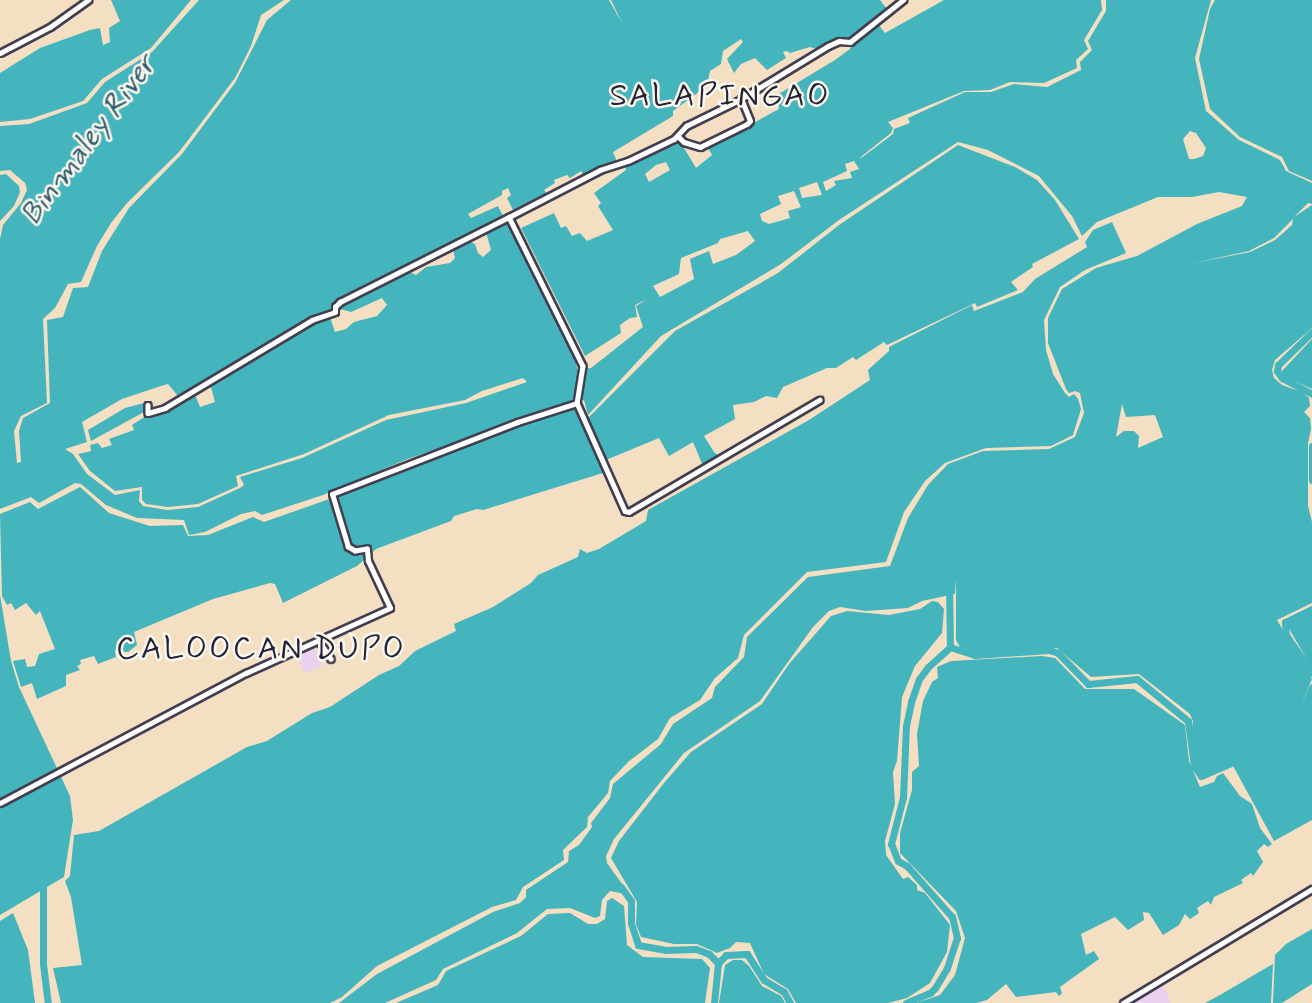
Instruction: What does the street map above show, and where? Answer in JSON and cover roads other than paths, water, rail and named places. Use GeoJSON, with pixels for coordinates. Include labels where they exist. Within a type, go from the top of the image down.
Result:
{"type":"FeatureCollection","features":[{"type":"Feature","properties":{"kind":"street"},"geometry":{"type":"LineString","coordinates":[[0,53],[50,27],[88,0]]}},
{"type":"Feature","properties":{"kind":"street"},"geometry":{"type":"LineString","coordinates":[[148,405],[148,413],[165,408],[312,320],[335,312],[335,307],[340,302],[600,170],[628,161],[678,136],[686,126],[741,99],[837,41],[850,42],[903,0]]}},
{"type":"Feature","properties":{"kind":"street"},"geometry":{"type":"LineString","coordinates":[[678,136],[684,142],[700,147],[747,124],[750,121],[741,99]]}},
{"type":"Feature","properties":{"kind":"street"},"geometry":{"type":"LineString","coordinates":[[509,217],[584,368],[578,402],[606,474],[627,512],[819,400]]}},
{"type":"Feature","properties":{"kind":"street"},"geometry":{"type":"LineString","coordinates":[[0,803],[246,673],[320,642],[391,606],[372,572],[368,549],[355,551],[348,547],[332,494],[518,422],[578,402]]}},
{"type":"Feature","properties":{"kind":"street"},"geometry":{"type":"LineString","coordinates":[[320,642],[331,659]]}},
{"type":"Feature","properties":{"kind":"street"},"geometry":{"type":"LineString","coordinates":[[1123,1003],[1312,889]]}},
{"type":"Feature","properties":{"kind":"water"},"geometry":{"type":"Polygon","coordinates":[[[111,0],[191,0],[151,48],[102,79],[83,101],[30,119],[0,122],[0,73],[40,48],[90,30],[100,28],[103,45],[110,42],[109,28],[120,21],[111,0]]]}},
{"type":"Feature","properties":{"kind":"water","name":"Binmaley River"},"geometry":{"type":"Polygon","coordinates":[[[199,0],[284,0],[261,15],[251,46],[235,78],[179,152],[127,203],[111,223],[81,282],[68,284],[55,308],[43,319],[47,403],[21,416],[14,431],[17,463],[21,462],[19,431],[23,418],[50,403],[47,320],[63,317],[73,288],[88,287],[102,251],[129,208],[182,154],[235,83],[267,20],[291,0],[609,0],[622,23],[611,0],[880,0],[887,9],[851,39],[842,39],[817,49],[810,47],[790,53],[783,52],[786,58],[767,70],[755,58],[741,64],[734,73],[727,59],[743,42],[741,39],[723,51],[721,64],[710,71],[707,86],[673,111],[673,116],[613,152],[617,162],[585,178],[581,171],[570,178],[567,175],[554,180],[555,183],[544,190],[548,195],[514,212],[507,198],[511,195],[508,188],[502,191],[502,195],[468,214],[471,218],[498,206],[504,218],[403,266],[339,301],[330,311],[319,313],[204,383],[178,396],[168,384],[161,386],[122,399],[82,422],[87,442],[65,449],[73,454],[87,474],[115,495],[140,490],[139,501],[143,506],[167,510],[198,507],[240,488],[244,485],[240,477],[302,458],[386,420],[466,403],[527,382],[523,378],[482,391],[465,400],[389,415],[304,454],[236,476],[238,486],[198,504],[168,507],[146,504],[142,500],[142,487],[115,491],[90,471],[78,454],[91,451],[90,445],[98,443],[102,448],[112,445],[109,439],[134,430],[132,425],[146,416],[171,410],[195,395],[200,407],[215,402],[211,387],[320,320],[330,317],[335,332],[346,329],[354,322],[377,316],[387,305],[382,298],[351,312],[337,308],[406,270],[416,275],[426,267],[450,263],[455,258],[453,250],[471,242],[483,257],[491,250],[486,232],[510,221],[582,359],[576,364],[578,370],[591,368],[643,327],[636,306],[647,299],[635,305],[637,317],[620,325],[621,333],[585,356],[521,228],[554,213],[561,228],[566,226],[572,236],[580,233],[587,241],[613,230],[598,206],[601,203],[594,193],[626,170],[625,166],[678,138],[696,168],[712,155],[708,148],[779,109],[777,95],[835,60],[850,49],[851,43],[878,24],[885,33],[944,0],[1101,0],[1102,10],[1084,40],[1088,49],[1076,60],[1077,68],[1044,83],[1010,82],[990,90],[964,91],[888,122],[893,128],[891,133],[860,159],[893,134],[894,129],[910,123],[908,118],[965,92],[991,92],[1014,84],[1047,87],[1081,70],[1080,62],[1092,50],[1088,41],[1106,11],[1106,0],[1211,0],[1195,58],[1206,111],[1239,140],[1280,160],[1286,171],[1312,183],[1312,204],[1308,203],[1294,217],[1312,205],[1312,328],[1275,360],[1272,370],[1274,378],[1282,385],[1302,392],[1309,398],[1310,406],[1304,412],[1310,418],[1311,429],[1308,443],[1308,506],[1312,522],[1312,603],[1277,620],[1312,679],[1297,715],[1288,727],[1262,748],[1201,773],[1196,767],[1191,745],[1193,721],[1190,714],[1139,674],[1091,677],[1057,648],[978,653],[960,647],[956,640],[956,578],[955,594],[922,601],[908,608],[866,611],[840,607],[829,611],[813,627],[760,701],[684,753],[614,839],[606,856],[607,863],[630,895],[610,891],[602,900],[600,916],[595,918],[570,908],[547,909],[517,933],[443,969],[436,980],[385,1003],[339,1003],[377,974],[493,912],[520,903],[526,897],[526,890],[568,862],[569,851],[579,845],[592,827],[591,823],[610,798],[613,784],[661,744],[673,724],[712,698],[715,687],[744,657],[747,637],[808,577],[890,566],[908,518],[928,485],[948,464],[983,451],[1049,449],[1075,437],[1084,413],[1080,393],[1069,393],[1066,389],[1048,343],[1048,318],[1062,289],[1096,268],[1137,256],[1197,224],[1242,206],[1247,197],[1219,192],[1192,197],[1158,197],[1097,222],[1082,236],[1072,216],[1039,176],[988,150],[958,142],[839,220],[781,264],[661,336],[588,415],[584,400],[578,400],[405,460],[323,495],[262,515],[255,511],[241,514],[205,532],[189,535],[184,520],[137,518],[106,505],[81,484],[75,483],[39,503],[31,497],[0,509],[0,239],[3,225],[21,203],[27,190],[25,183],[10,170],[0,171],[0,126],[29,124],[87,103],[105,82],[152,52],[199,0]],[[1190,131],[1183,139],[1189,159],[1203,156],[1206,148],[1196,133],[1190,131]],[[854,161],[845,164],[847,171],[823,182],[826,191],[836,185],[834,181],[852,178],[850,172],[859,169],[854,161]],[[666,162],[656,165],[645,174],[649,182],[670,170],[666,162]],[[817,182],[799,188],[802,198],[822,195],[817,182]],[[794,191],[778,196],[781,204],[760,214],[762,221],[769,224],[790,218],[788,211],[801,207],[794,191]],[[1293,219],[1274,238],[1249,251],[1189,264],[1250,252],[1275,240],[1292,225],[1293,219]],[[748,231],[720,239],[718,243],[681,258],[679,274],[653,286],[660,297],[694,279],[690,259],[709,251],[713,264],[736,255],[755,241],[748,231]],[[1122,404],[1116,437],[1124,431],[1134,431],[1139,436],[1138,448],[1163,437],[1155,415],[1126,417],[1122,404]]]}},
{"type":"Feature","properties":{"kind":"water"},"geometry":{"type":"Polygon","coordinates":[[[1215,0],[1312,0],[1312,181],[1289,171],[1282,157],[1240,137],[1210,109],[1199,59],[1210,9],[1215,0]]]}},
{"type":"Feature","properties":{"kind":"water"},"geometry":{"type":"Polygon","coordinates":[[[958,145],[1015,167],[1037,180],[1055,200],[1079,239],[1032,264],[1033,267],[1011,282],[1018,290],[977,307],[975,303],[887,345],[884,342],[856,360],[853,357],[836,368],[827,368],[783,387],[777,398],[766,396],[754,402],[733,405],[735,419],[704,436],[714,452],[722,458],[717,465],[710,468],[708,463],[703,466],[693,442],[669,456],[659,438],[601,462],[603,473],[483,510],[477,509],[454,516],[451,521],[376,549],[357,566],[283,603],[275,584],[270,583],[213,599],[134,632],[137,645],[128,652],[115,651],[116,657],[98,664],[94,656],[80,660],[81,664],[77,666],[80,670],[66,675],[66,686],[37,699],[32,683],[21,687],[13,661],[25,659],[27,667],[35,666],[39,654],[55,649],[40,611],[36,615],[26,603],[15,610],[11,603],[7,605],[2,596],[0,514],[30,502],[38,509],[80,487],[109,513],[150,526],[183,525],[188,536],[208,535],[253,517],[264,522],[335,497],[427,456],[436,458],[536,419],[576,407],[585,421],[675,331],[778,273],[839,225],[958,145]]]}},
{"type":"Feature","properties":{"kind":"water"},"geometry":{"type":"Polygon","coordinates":[[[6,174],[19,186],[20,192],[14,206],[0,221],[0,175],[6,174]]]}},
{"type":"Feature","properties":{"kind":"water"},"geometry":{"type":"Polygon","coordinates":[[[1112,222],[1126,253],[1085,270],[1060,287],[1044,320],[1046,350],[1053,374],[1069,397],[1074,394],[1078,399],[1081,409],[1073,435],[1051,446],[986,448],[945,463],[925,481],[904,512],[886,562],[807,572],[744,635],[738,658],[715,678],[700,700],[670,718],[658,739],[628,762],[610,781],[608,793],[588,817],[587,827],[563,850],[564,860],[523,887],[516,900],[492,907],[377,966],[342,997],[330,1003],[61,1003],[53,968],[82,965],[71,897],[65,881],[70,876],[74,835],[99,831],[247,747],[267,741],[312,713],[330,707],[379,675],[399,666],[415,651],[456,631],[454,624],[493,607],[531,583],[538,575],[578,557],[580,549],[587,553],[599,549],[646,521],[648,510],[809,420],[870,380],[868,370],[889,351],[889,347],[972,305],[974,311],[1023,292],[1035,279],[1087,247],[1085,242],[1093,230],[1112,222]]]}},
{"type":"Feature","properties":{"kind":"water"},"geometry":{"type":"Polygon","coordinates":[[[1312,339],[1312,389],[1283,376],[1282,371],[1312,339]]]}},
{"type":"Feature","properties":{"kind":"water"},"geometry":{"type":"Polygon","coordinates":[[[144,403],[144,412],[91,441],[88,430],[125,408],[144,403]]]}},
{"type":"Feature","properties":{"kind":"water"},"geometry":{"type":"Polygon","coordinates":[[[0,595],[11,661],[19,687],[70,796],[73,820],[64,877],[0,915],[0,595]]]}},
{"type":"Feature","properties":{"kind":"water"},"geometry":{"type":"Polygon","coordinates":[[[932,601],[938,602],[944,609],[942,633],[915,666],[902,697],[897,761],[893,772],[895,804],[885,841],[886,855],[903,879],[908,877],[917,885],[917,890],[925,893],[950,925],[947,952],[930,983],[907,998],[888,1003],[796,1003],[788,989],[764,974],[750,943],[736,942],[730,948],[717,953],[697,944],[674,944],[641,937],[636,924],[637,902],[611,858],[619,841],[664,783],[691,752],[762,704],[789,664],[831,616],[847,611],[889,615],[920,609],[932,601]]]}},
{"type":"Feature","properties":{"kind":"water"},"geometry":{"type":"Polygon","coordinates":[[[1312,611],[1312,668],[1288,623],[1312,611]]]}},
{"type":"Feature","properties":{"kind":"water"},"geometry":{"type":"Polygon","coordinates":[[[1042,656],[1055,658],[1085,689],[1134,689],[1185,725],[1189,761],[1200,787],[1214,782],[1217,776],[1223,773],[1240,796],[1252,804],[1260,828],[1272,844],[1268,847],[1264,844],[1257,851],[1263,862],[1253,876],[1251,873],[1241,880],[1243,883],[1214,897],[1211,905],[1208,901],[1197,908],[1199,913],[1190,919],[1185,914],[1179,925],[1163,935],[1149,913],[1143,912],[1144,920],[1128,930],[1115,917],[1081,934],[1086,955],[1094,951],[1099,959],[1060,987],[1062,993],[1059,996],[1056,992],[1016,997],[1006,984],[987,1000],[976,1003],[916,1003],[940,995],[955,975],[965,938],[956,911],[900,853],[900,833],[912,790],[912,772],[919,766],[917,734],[923,701],[932,682],[938,678],[937,667],[951,661],[1042,656]]]}},
{"type":"Feature","properties":{"kind":"water"},"geometry":{"type":"Polygon","coordinates":[[[1312,694],[1312,820],[1274,841],[1232,764],[1263,752],[1300,717],[1312,694]]]}},
{"type":"Feature","properties":{"kind":"water"},"geometry":{"type":"Polygon","coordinates":[[[612,898],[624,906],[627,945],[643,957],[702,959],[710,968],[705,1003],[396,1003],[438,985],[446,971],[521,936],[548,914],[570,913],[588,924],[597,924],[605,919],[607,901],[612,898]]]}},
{"type":"Feature","properties":{"kind":"water"},"geometry":{"type":"Polygon","coordinates":[[[13,913],[28,950],[35,1003],[0,1003],[0,921],[13,913]]]}},
{"type":"Feature","properties":{"kind":"water"},"geometry":{"type":"Polygon","coordinates":[[[1312,929],[1312,984],[1282,1003],[1273,1003],[1275,955],[1286,944],[1312,929]]]}},
{"type":"Feature","properties":{"kind":"water"},"geometry":{"type":"Polygon","coordinates":[[[733,960],[742,960],[762,986],[781,996],[785,1003],[719,1003],[725,965],[733,960]]]}},
{"type":"Feature","properties":{"kind":"water"},"geometry":{"type":"Polygon","coordinates":[[[1273,964],[1271,1003],[1205,1003],[1220,995],[1273,964]]]}},
{"type":"Feature","properties":{"kind":"waterway"},"geometry":{"type":"LineString","coordinates":[[1312,332],[1278,365],[1277,371],[1282,378],[1312,394]]}},
{"type":"Feature","properties":{"kind":"waterway"},"geometry":{"type":"LineString","coordinates":[[1312,446],[1312,480]]}},
{"type":"Feature","properties":{"kind":"waterway"},"geometry":{"type":"LineString","coordinates":[[906,1003],[930,993],[935,988],[947,968],[957,938],[952,917],[907,866],[898,861],[891,844],[903,797],[906,726],[911,702],[919,679],[950,647],[949,586]]}},
{"type":"Feature","properties":{"kind":"waterway"},"geometry":{"type":"LineString","coordinates":[[1312,609],[1285,622],[1286,635],[1312,673]]}},
{"type":"Feature","properties":{"kind":"waterway"},"geometry":{"type":"LineString","coordinates":[[950,647],[975,655],[1049,650],[1058,653],[1088,684],[1137,679],[1188,721],[1194,766],[1201,776],[1259,751],[1289,727],[1301,712],[1312,687]]}},
{"type":"Feature","properties":{"kind":"waterway"},"geometry":{"type":"LineString","coordinates":[[43,880],[43,964],[48,1003]]}},
{"type":"Feature","properties":{"kind":"waterway"},"geometry":{"type":"LineString","coordinates":[[621,887],[631,901],[631,923],[638,945],[665,950],[696,949],[709,954],[718,963],[714,1003]]}},
{"type":"Feature","properties":{"kind":"waterway"},"geometry":{"type":"LineString","coordinates":[[718,963],[726,955],[747,954],[764,980],[784,992],[790,1003]]}},
{"type":"Feature","properties":{"kind":"district","name":"SALAPINGAO"},"geometry":{"type":"Point","coordinates":[720,96]}},
{"type":"Feature","properties":{"kind":"district","name":"CALOOCAN DUPO"},"geometry":{"type":"Point","coordinates":[261,649]}}]}
